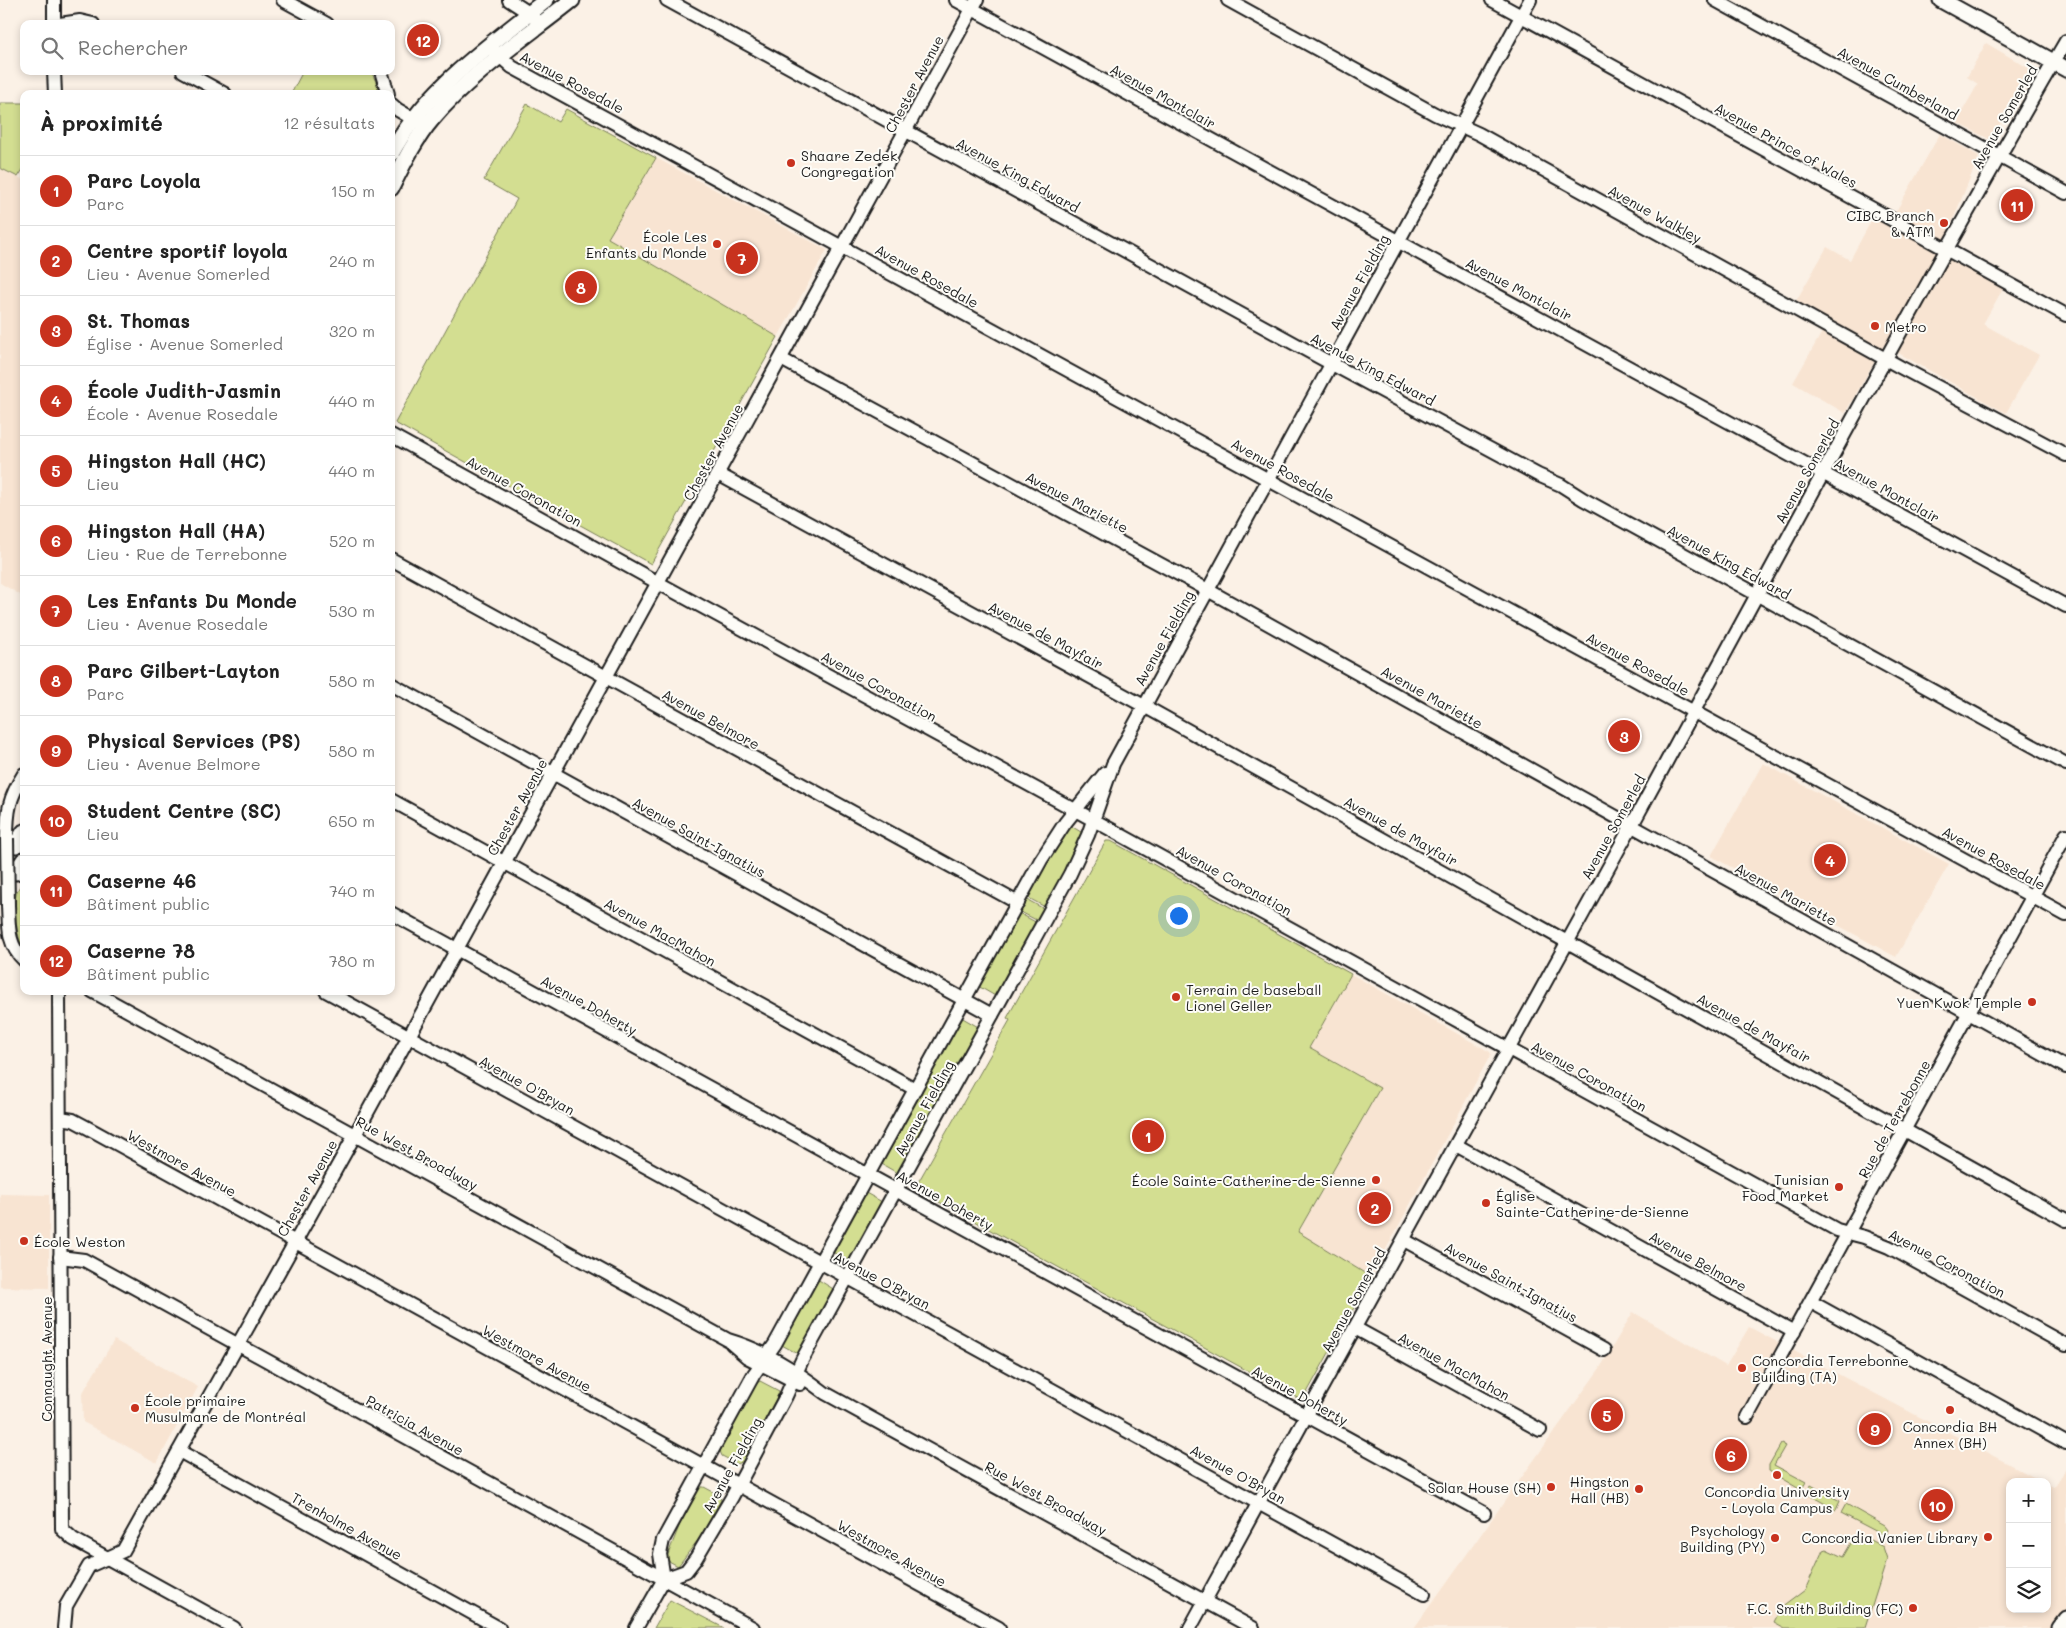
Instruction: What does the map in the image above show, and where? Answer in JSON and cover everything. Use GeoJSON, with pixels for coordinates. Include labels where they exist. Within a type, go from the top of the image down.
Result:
{"type":"FeatureCollection","features":[{"type":"Feature","properties":{"kind":"main road"},"geometry":{"type":"LineString","coordinates":[[495,52],[529,14],[546,0]]}},
{"type":"Feature","properties":{"kind":"main road"},"geometry":{"type":"LineString","coordinates":[[395,180],[410,151],[420,123],[443,85],[541,24],[572,0]]}},
{"type":"Feature","properties":{"kind":"main road"},"geometry":{"type":"LineString","coordinates":[[1941,0],[2060,65]]}},
{"type":"Feature","properties":{"kind":"main road"},"geometry":{"type":"LineString","coordinates":[[395,150],[420,123]]}},
{"type":"Feature","properties":{"kind":"main road"},"geometry":{"type":"LineString","coordinates":[[2060,1628],[2066,1620]]}},
{"type":"Feature","properties":{"kind":"street"},"geometry":{"type":"LineString","coordinates":[[54,0],[54,20]]}},
{"type":"Feature","properties":{"kind":"street"},"geometry":{"type":"LineString","coordinates":[[283,0],[320,20]]}},
{"type":"Feature","properties":{"kind":"street"},"geometry":{"type":"LineString","coordinates":[[509,0],[541,24]]}},
{"type":"Feature","properties":{"kind":"street","name":"Avenue King Edward"},"geometry":{"type":"LineString","coordinates":[[667,0],[1332,364],[1538,475],[1561,484],[1583,499],[2066,764]]}},
{"type":"Feature","properties":{"kind":"street","name":"Avenue Montclair"},"geometry":{"type":"LineString","coordinates":[[956,0],[974,4],[1398,241],[2066,606]]}},
{"type":"Feature","properties":{"kind":"street","name":"Avenue Walkley"},"geometry":{"type":"LineString","coordinates":[[1228,0],[1435,114],[1462,125],[1886,359],[2066,455]]}},
{"type":"Feature","properties":{"kind":"street","name":"Avenue Prince of Wales"},"geometry":{"type":"LineString","coordinates":[[1492,0],[2066,316]]}},
{"type":"Feature","properties":{"kind":"street","name":"Avenue Fielding"},"geometry":{"type":"LineString","coordinates":[[1113,764],[1075,810],[1044,856],[819,1263],[764,1360],[754,1374],[661,1547],[660,1560],[664,1578],[689,1569],[738,1485],[848,1278],[1070,874],[1093,820],[1113,764],[1530,0]]}},
{"type":"Feature","properties":{"kind":"street","name":"Avenue Cumberland"},"geometry":{"type":"LineString","coordinates":[[1715,0],[2066,193]]}},
{"type":"Feature","properties":{"kind":"street","name":"Chester Avenue"},"geometry":{"type":"LineString","coordinates":[[64,1628],[65,1609],[89,1566],[123,1551],[606,678],[974,4]]}},
{"type":"Feature","properties":{"kind":"street","name":"Avenue Somerled"},"geometry":{"type":"LineString","coordinates":[[1190,1628],[1509,1050],[1946,249],[1999,156],[2060,65],[2066,41]]}},
{"type":"Feature","properties":{"kind":"street","name":"Avenue Rosedale"},"geometry":{"type":"LineString","coordinates":[[495,52],[512,67],[2066,915]]}},
{"type":"Feature","properties":{"kind":"street"},"geometry":{"type":"LineString","coordinates":[[54,75],[55,90]]}},
{"type":"Feature","properties":{"kind":"street"},"geometry":{"type":"LineString","coordinates":[[191,75],[218,90]]}},
{"type":"Feature","properties":{"kind":"street"},"geometry":{"type":"LineString","coordinates":[[382,75],[387,90]]}},
{"type":"Feature","properties":{"kind":"street"},"geometry":{"type":"LineString","coordinates":[[395,107],[420,123]]}},
{"type":"Feature","properties":{"kind":"street","name":"Avenue Mariette"},"geometry":{"type":"LineString","coordinates":[[781,359],[1208,590],[1632,824],[2066,1067]]}},
{"type":"Feature","properties":{"kind":"street","name":"Avenue Coronation"},"geometry":{"type":"LineString","coordinates":[[395,437],[1837,1230],[1889,1248],[2066,1345]]}},
{"type":"Feature","properties":{"kind":"street","name":"Avenue de Mayfair"},"geometry":{"type":"LineString","coordinates":[[718,474],[1144,706],[2066,1220]]}},
{"type":"Feature","properties":{"kind":"street","name":"Avenue Belmore"},"geometry":{"type":"LineString","coordinates":[[395,561],[1018,903]]}},
{"type":"Feature","properties":{"kind":"street","name":"Avenue Saint-Ignatius"},"geometry":{"type":"LineString","coordinates":[[395,686],[992,1014]]}},
{"type":"Feature","properties":{"kind":"street"},"geometry":{"type":"LineString","coordinates":[[20,780],[9,802],[16,839],[8,905],[10,940],[20,956]]}},
{"type":"Feature","properties":{"kind":"street","name":"Avenue MacMahon"},"geometry":{"type":"LineString","coordinates":[[395,802],[915,1089]]}},
{"type":"Feature","properties":{"kind":"street","name":"Rue de Terrebonne"},"geometry":{"type":"LineString","coordinates":[[1747,1417],[2066,835]]}},
{"type":"Feature","properties":{"kind":"street","name":"Avenue Doherty"},"geometry":{"type":"LineString","coordinates":[[395,915],[1484,1512]]}},
{"type":"Feature","properties":{"kind":"street","name":"Connaught Avenue"},"geometry":{"type":"LineString","coordinates":[[59,995],[62,1526],[68,1536],[234,1628]]}},
{"type":"Feature","properties":{"kind":"street","name":"Rue West Broadway"},"geometry":{"type":"LineString","coordinates":[[99,995],[728,1340],[747,1357],[764,1360],[1253,1628]]}},
{"type":"Feature","properties":{"kind":"street","name":"Avenue O'Bryan"},"geometry":{"type":"LineString","coordinates":[[333,995],[1424,1594]]}},
{"type":"Feature","properties":{"kind":"street","name":"Westmore Avenue"},"geometry":{"type":"LineString","coordinates":[[60,1118],[73,1120],[88,1128],[998,1628]]}},
{"type":"Feature","properties":{"kind":"street","name":"Avenue Belmore"},"geometry":{"type":"LineString","coordinates":[[1456,1145],[1794,1332]]}},
{"type":"Feature","properties":{"kind":"street","name":"Avenue Saint-Ignatius"},"geometry":{"type":"LineString","coordinates":[[1404,1240],[1604,1350]]}},
{"type":"Feature","properties":{"kind":"street","name":"Patricia Avenue"},"geometry":{"type":"LineString","coordinates":[[60,1257],[84,1260],[753,1628]]}},
{"type":"Feature","properties":{"kind":"street"},"geometry":{"type":"LineString","coordinates":[[1811,1302],[2066,1443]]}},
{"type":"Feature","properties":{"kind":"street","name":"Avenue MacMahon"},"geometry":{"type":"LineString","coordinates":[[1355,1328],[1540,1430]]}},
{"type":"Feature","properties":{"kind":"street","name":"Trenholme Avenue"},"geometry":{"type":"LineString","coordinates":[[179,1451],[499,1628]]}},
{"type":"Feature","properties":{"kind":"street"},"geometry":{"type":"LineString","coordinates":[[636,1628],[664,1578]]}},
{"type":"Feature","properties":{"kind":"shaded area"},"geometry":{"type":"Polygon","coordinates":[[[1986,43],[2030,69],[1994,135],[1989,139],[1956,122],[1978,84],[1967,77],[1986,43]]]}},
{"type":"Feature","properties":{"kind":"shaded area"},"geometry":{"type":"Polygon","coordinates":[[[1940,134],[1979,156],[1941,249],[2005,285],[1983,324],[2039,355],[2006,413],[1884,345],[1845,413],[1793,383],[1829,320],[1796,301],[1827,247],[1850,260],[1876,212],[1891,220],[1940,134]]]}},
{"type":"Feature","properties":{"kind":"shaded area","name":"École Les Enfants du Monde"},"geometry":{"type":"Polygon","coordinates":[[[656,158],[827,250],[778,337],[608,238],[656,158]]]}},
{"type":"Feature","properties":{"kind":"shaded area"},"geometry":{"type":"Polygon","coordinates":[[[0,168],[20,178],[20,595],[0,583],[0,168]]]}},
{"type":"Feature","properties":{"kind":"shaded area"},"geometry":{"type":"Polygon","coordinates":[[[1763,763],[1949,864],[1896,957],[1711,856],[1763,763]]]}},
{"type":"Feature","properties":{"kind":"shaded area"},"geometry":{"type":"Polygon","coordinates":[[[1351,974],[1491,1054],[1371,1277],[1298,1233],[1380,1088],[1309,1048],[1351,974]]]}},
{"type":"Feature","properties":{"kind":"shaded area","name":"École Weston"},"geometry":{"type":"Polygon","coordinates":[[[0,1194],[49,1195],[49,1288],[0,1287],[0,1194]]]}},
{"type":"Feature","properties":{"kind":"shaded area","name":"Concordia University - Loyola Campus"},"geometry":{"type":"Polygon","coordinates":[[[1633,1312],[1726,1366],[1749,1327],[2035,1478],[2006,1478],[2006,1613],[2051,1613],[2051,1486],[2054,1487],[2066,1469],[2066,1628],[1414,1628],[1600,1368],[1633,1312]]]}},
{"type":"Feature","properties":{"kind":"shaded area","name":"École primaire Musulmane de Montréal"},"geometry":{"type":"Polygon","coordinates":[[[114,1340],[198,1387],[157,1463],[83,1422],[82,1394],[114,1340]]]}},
{"type":"Feature","properties":{"kind":"green space"},"geometry":{"type":"Polygon","coordinates":[[[301,75],[373,75],[378,90],[293,90],[301,75]]]}},
{"type":"Feature","properties":{"kind":"green space"},"geometry":{"type":"Polygon","coordinates":[[[0,103],[20,103],[20,174],[18,177],[0,168],[0,103]]]}},
{"type":"Feature","properties":{"kind":"green space"},"geometry":{"type":"Polygon","coordinates":[[[527,104],[558,122],[566,109],[656,158],[608,238],[778,337],[651,564],[395,423],[517,199],[484,180],[527,104]]]}},
{"type":"Feature","properties":{"kind":"green space"},"geometry":{"type":"Polygon","coordinates":[[[1071,826],[1081,832],[1081,836],[1047,908],[1025,896],[1071,826]]]}},
{"type":"Feature","properties":{"kind":"green space"},"geometry":{"type":"Polygon","coordinates":[[[1106,841],[1111,841],[1351,974],[1309,1048],[1380,1088],[1298,1232],[1371,1277],[1304,1398],[1299,1399],[919,1191],[916,1186],[1010,1020],[1007,1018],[1106,841]]]}},
{"type":"Feature","properties":{"kind":"green space"},"geometry":{"type":"Polygon","coordinates":[[[20,887],[20,940],[16,920],[15,903],[17,891],[20,887]]]}},
{"type":"Feature","properties":{"kind":"green space"},"geometry":{"type":"Polygon","coordinates":[[[1024,898],[1046,910],[1040,922],[1017,910],[1024,898]]]}},
{"type":"Feature","properties":{"kind":"green space"},"geometry":{"type":"Polygon","coordinates":[[[1017,912],[1039,924],[997,997],[978,986],[1017,912]]]}},
{"type":"Feature","properties":{"kind":"green space"},"geometry":{"type":"Polygon","coordinates":[[[961,1017],[980,1028],[899,1174],[880,1163],[961,1017]]]}},
{"type":"Feature","properties":{"kind":"green space"},"geometry":{"type":"Polygon","coordinates":[[[864,1192],[884,1203],[851,1262],[832,1252],[864,1192]]]}},
{"type":"Feature","properties":{"kind":"green space"},"geometry":{"type":"Polygon","coordinates":[[[817,1279],[835,1290],[800,1355],[780,1344],[817,1279]]]}},
{"type":"Feature","properties":{"kind":"green space"},"geometry":{"type":"Polygon","coordinates":[[[760,1381],[779,1391],[779,1393],[743,1461],[738,1464],[722,1456],[720,1451],[757,1383],[760,1381]]]}},
{"type":"Feature","properties":{"kind":"green space"},"geometry":{"type":"Polygon","coordinates":[[[1783,1443],[1785,1446],[1774,1465],[1806,1482],[1801,1490],[1769,1471],[1769,1465],[1783,1443]]]}},
{"type":"Feature","properties":{"kind":"green space"},"geometry":{"type":"Polygon","coordinates":[[[1811,1485],[1840,1501],[1836,1510],[1806,1493],[1811,1485]]]}},
{"type":"Feature","properties":{"kind":"green space"},"geometry":{"type":"Polygon","coordinates":[[[700,1487],[704,1487],[719,1495],[721,1500],[701,1536],[678,1566],[667,1560],[667,1557],[680,1524],[700,1487]]]}},
{"type":"Feature","properties":{"kind":"green space"},"geometry":{"type":"Polygon","coordinates":[[[1846,1504],[1885,1526],[1888,1530],[1885,1536],[1841,1513],[1846,1504]]]}},
{"type":"Feature","properties":{"kind":"green space"},"geometry":{"type":"Polygon","coordinates":[[[1857,1533],[1883,1547],[1887,1559],[1865,1628],[1785,1628],[1774,1622],[1781,1608],[1805,1590],[1823,1550],[1826,1549],[1843,1557],[1857,1533]]]}},
{"type":"Feature","properties":{"kind":"green space"},"geometry":{"type":"Polygon","coordinates":[[[670,1600],[724,1628],[654,1628],[670,1600]]]}},
{"type":"Feature","properties":{"kind":"place","name":"Caserne 78"},"geometry":{"type":"Point","coordinates":[423,40]}},
{"type":"Feature","properties":{"kind":"place","name":"Shaare Zedek Congregation"},"geometry":{"type":"Point","coordinates":[791,163]}},
{"type":"Feature","properties":{"kind":"place","name":"Caserne 46"},"geometry":{"type":"Point","coordinates":[2017,205]}},
{"type":"Feature","properties":{"kind":"place","name":"CIBC Branch & ATM"},"geometry":{"type":"Point","coordinates":[1944,223]}},
{"type":"Feature","properties":{"kind":"place","name":"École Les Enfants du Monde"},"geometry":{"type":"Point","coordinates":[717,244]}},
{"type":"Feature","properties":{"kind":"place","name":"Les Enfants Du Monde"},"geometry":{"type":"Point","coordinates":[742,258]}},
{"type":"Feature","properties":{"kind":"place","name":"Parc Gilbert-Layton"},"geometry":{"type":"Point","coordinates":[581,287]}},
{"type":"Feature","properties":{"kind":"place","name":"Metro"},"geometry":{"type":"Point","coordinates":[1875,326]}},
{"type":"Feature","properties":{"kind":"place","name":"St. Thomas"},"geometry":{"type":"Point","coordinates":[1624,736]}},
{"type":"Feature","properties":{"kind":"place","name":"École Judith-Jasmin"},"geometry":{"type":"Point","coordinates":[1830,860]}},
{"type":"Feature","properties":{"kind":"place","name":"Terrain de baseball Lionel Geller"},"geometry":{"type":"Point","coordinates":[1176,997]}},
{"type":"Feature","properties":{"kind":"place","name":"Yuen Kwok Temple"},"geometry":{"type":"Point","coordinates":[2032,1002]}},
{"type":"Feature","properties":{"kind":"place","name":"Parc Loyola"},"geometry":{"type":"Point","coordinates":[1148,1136]}},
{"type":"Feature","properties":{"kind":"place","name":"École Sainte-Catherine-de-Sienne"},"geometry":{"type":"Point","coordinates":[1376,1180]}},
{"type":"Feature","properties":{"kind":"place","name":"Tunisian Food Market"},"geometry":{"type":"Point","coordinates":[1839,1187]}},
{"type":"Feature","properties":{"kind":"place","name":"Église Sainte-Catherine-de-Sienne"},"geometry":{"type":"Point","coordinates":[1486,1203]}},
{"type":"Feature","properties":{"kind":"place","name":"Centre sportif loyola"},"geometry":{"type":"Point","coordinates":[1375,1208]}},
{"type":"Feature","properties":{"kind":"place","name":"École Weston"},"geometry":{"type":"Point","coordinates":[24,1241]}},
{"type":"Feature","properties":{"kind":"place","name":"Concordia Terrebonne Building (TA)"},"geometry":{"type":"Point","coordinates":[1742,1368]}},
{"type":"Feature","properties":{"kind":"place","name":"École primaire Musulmane de Montréal"},"geometry":{"type":"Point","coordinates":[135,1408]}},
{"type":"Feature","properties":{"kind":"place","name":"Concordia BH Annex (BH)"},"geometry":{"type":"Point","coordinates":[1950,1410]}},
{"type":"Feature","properties":{"kind":"place","name":"Hingston Hall (HC)"},"geometry":{"type":"Point","coordinates":[1607,1415]}},
{"type":"Feature","properties":{"kind":"place","name":"Physical Services (PS)"},"geometry":{"type":"Point","coordinates":[1875,1429]}},
{"type":"Feature","properties":{"kind":"place","name":"Hingston Hall (HA)"},"geometry":{"type":"Point","coordinates":[1731,1455]}},
{"type":"Feature","properties":{"kind":"place","name":"Concordia University - Loyola Campus"},"geometry":{"type":"Point","coordinates":[1777,1475]}},
{"type":"Feature","properties":{"kind":"place","name":"Solar House (SH)"},"geometry":{"type":"Point","coordinates":[1551,1487]}},
{"type":"Feature","properties":{"kind":"place","name":"Hingston Hall (HB)"},"geometry":{"type":"Point","coordinates":[1639,1489]}},
{"type":"Feature","properties":{"kind":"place","name":"Student Centre (SC)"},"geometry":{"type":"Point","coordinates":[1937,1505]}},
{"type":"Feature","properties":{"kind":"place","name":"Concordia Vanier Library"},"geometry":{"type":"Point","coordinates":[1988,1537]}},
{"type":"Feature","properties":{"kind":"place","name":"Psychology Building (PY)"},"geometry":{"type":"Point","coordinates":[1775,1538]}},
{"type":"Feature","properties":{"kind":"place","name":"F.C. Smith Building (FC)"},"geometry":{"type":"Point","coordinates":[1913,1608]}}]}
